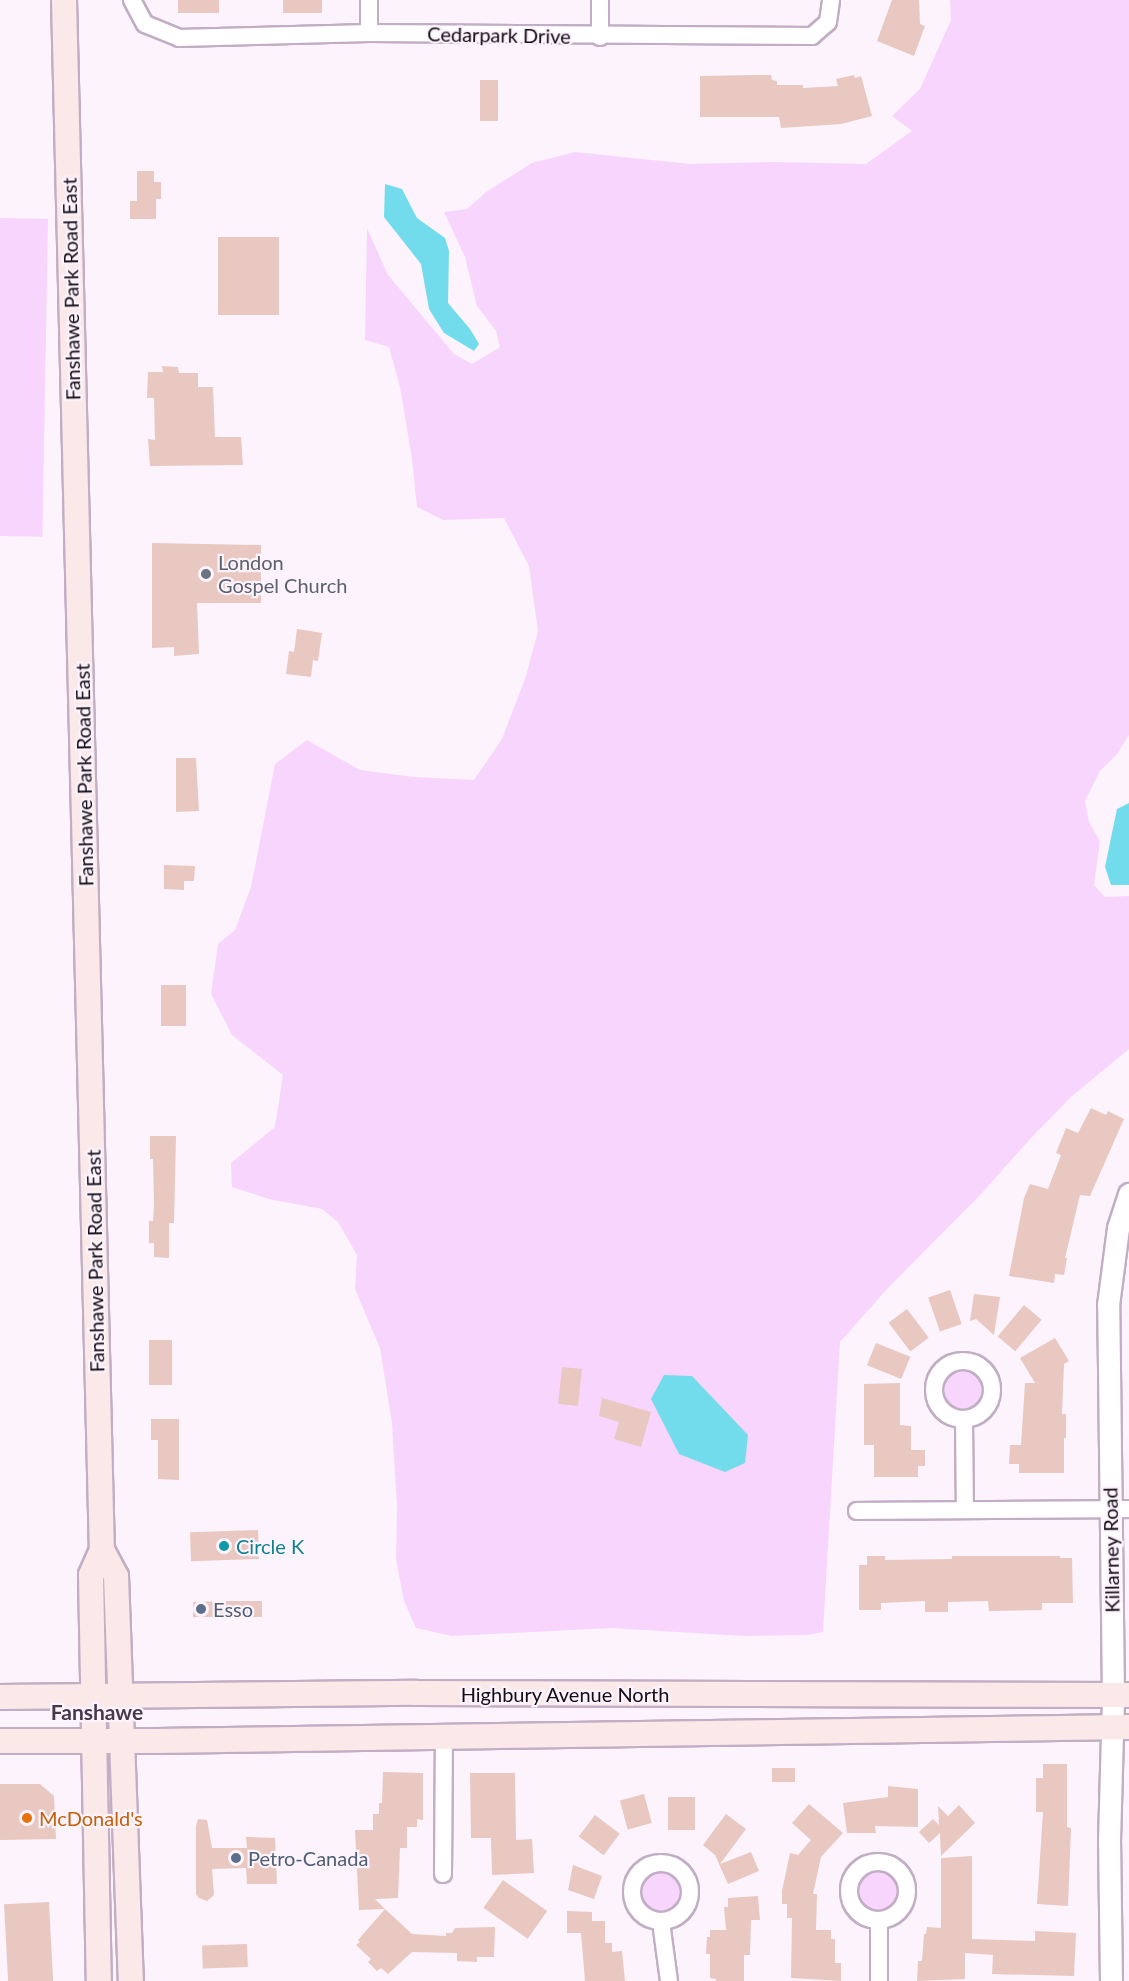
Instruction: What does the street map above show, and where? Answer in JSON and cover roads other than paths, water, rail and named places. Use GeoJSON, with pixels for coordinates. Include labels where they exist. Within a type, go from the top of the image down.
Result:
{"type":"FeatureCollection","features":[{"type":"Feature","properties":{"kind":"main road","name":"Fanshawe Park Road East"},"geometry":{"type":"LineString","coordinates":[[64,0],[102,1550],[91,1575],[99,1981]]}},
{"type":"Feature","properties":{"kind":"main road","name":"Fanshawe Park Road East"},"geometry":{"type":"LineString","coordinates":[[102,1550],[116,1576],[131,1981]]}},
{"type":"Feature","properties":{"kind":"main road","name":"Highbury Avenue North"},"geometry":{"type":"LineString","coordinates":[[0,1697],[92,1698],[416,1693],[1121,1696]]}},
{"type":"Feature","properties":{"kind":"main road","name":"Highbury Avenue North"},"geometry":{"type":"LineString","coordinates":[[0,1741],[1121,1727]]}},
{"type":"Feature","properties":{"kind":"street","name":"Cedarpark Drive"},"geometry":{"type":"LineString","coordinates":[[132,0],[145,24],[179,38],[369,33],[812,36],[828,22],[831,0]]}},
{"type":"Feature","properties":{"kind":"street"},"geometry":{"type":"LineString","coordinates":[[369,0],[369,33]]}},
{"type":"Feature","properties":{"kind":"street"},"geometry":{"type":"LineString","coordinates":[[600,0],[600,36]]}},
{"type":"Feature","properties":{"kind":"street","name":"Killarney Road"},"geometry":{"type":"LineString","coordinates":[[1111,1981],[1109,1841],[1121,1727],[1121,1696],[1120,1509],[1108,1305],[1118,1228],[1129,1194]]}},
{"type":"Feature","properties":{"kind":"street"},"geometry":{"type":"LineString","coordinates":[[964,1420],[965,1509]]}},
{"type":"Feature","properties":{"kind":"street"},"geometry":{"type":"LineString","coordinates":[[857,1511],[1120,1509]]}},
{"type":"Feature","properties":{"kind":"street"},"geometry":{"type":"LineString","coordinates":[[443,1874],[444,1736]]}},
{"type":"Feature","properties":{"kind":"street"},"geometry":{"type":"LineString","coordinates":[[879,1920],[879,1981]]}},
{"type":"Feature","properties":{"kind":"street"},"geometry":{"type":"LineString","coordinates":[[661,1922],[669,1981]]}},
{"type":"Feature","properties":{"kind":"water"},"geometry":{"type":"Polygon","coordinates":[[[385,184],[402,189],[417,218],[445,238],[449,251],[448,303],[470,329],[479,344],[474,351],[444,333],[429,309],[421,264],[384,217],[385,184]]]}},
{"type":"Feature","properties":{"kind":"water"},"geometry":{"type":"Polygon","coordinates":[[[1129,803],[1129,885],[1111,885],[1105,867],[1117,809],[1129,803]]]}},
{"type":"Feature","properties":{"kind":"water"},"geometry":{"type":"Polygon","coordinates":[[[664,1375],[692,1376],[748,1435],[745,1463],[725,1472],[679,1454],[651,1399],[664,1375]]]}},
{"type":"Feature","properties":{"kind":"place","name":"London Gospel Church"},"geometry":{"type":"Point","coordinates":[206,574]}},
{"type":"Feature","properties":{"kind":"place","name":"Circle K"},"geometry":{"type":"Point","coordinates":[224,1546]}},
{"type":"Feature","properties":{"kind":"place","name":"Esso"},"geometry":{"type":"Point","coordinates":[201,1609]}},
{"type":"Feature","properties":{"kind":"place","name":"McDonald's"},"geometry":{"type":"Point","coordinates":[27,1818]}},
{"type":"Feature","properties":{"kind":"place","name":"Petro-Canada"},"geometry":{"type":"Point","coordinates":[236,1858]}},
{"type":"Feature","properties":{"kind":"district","name":"Fanshawe"},"geometry":{"type":"Point","coordinates":[97,1712]}}]}
